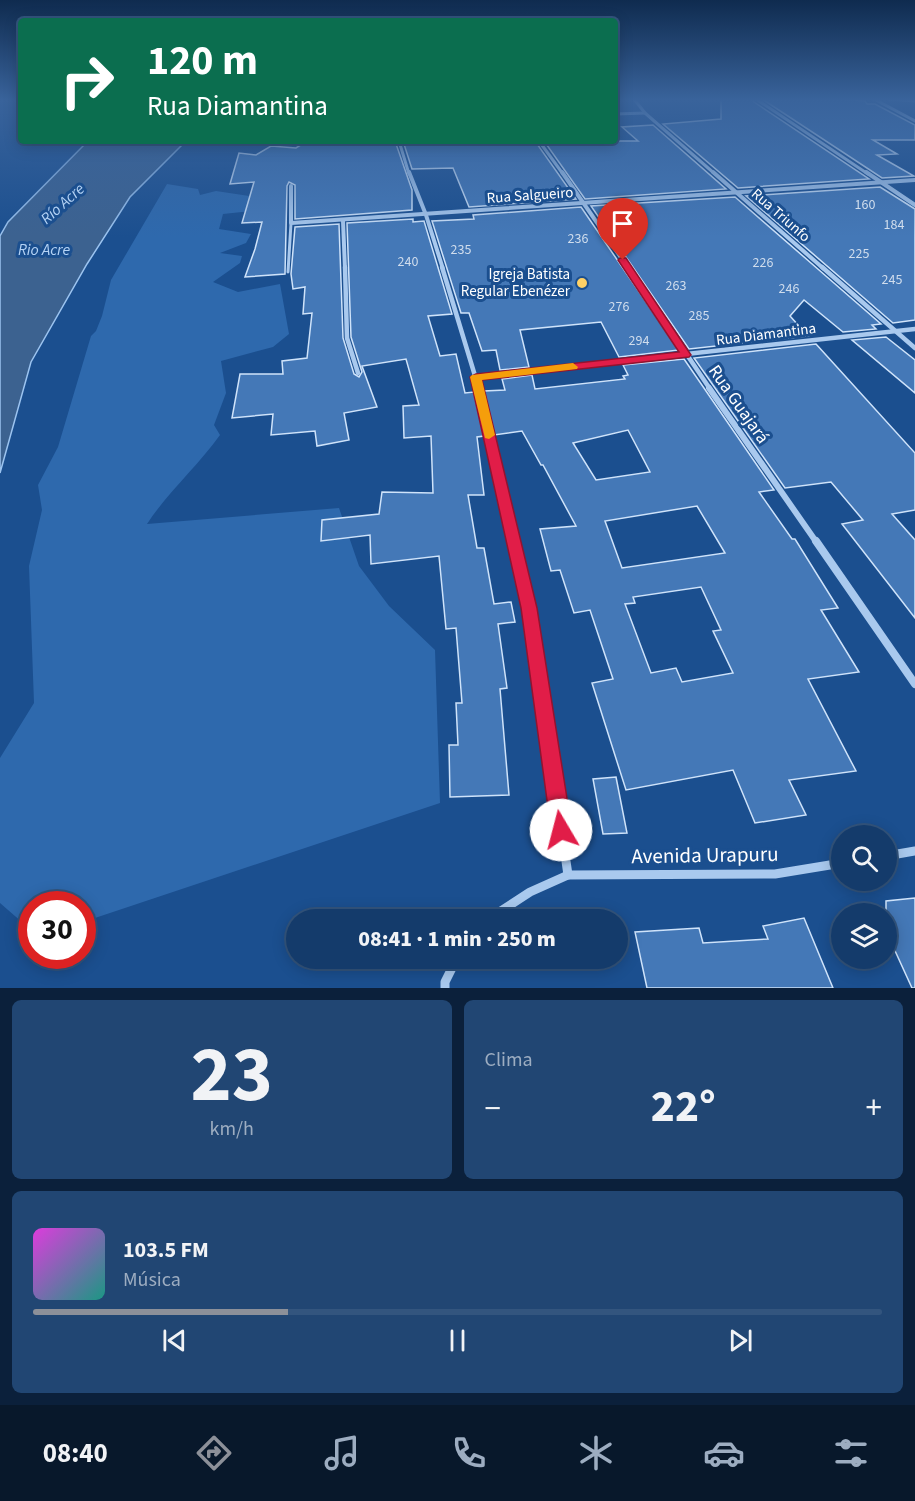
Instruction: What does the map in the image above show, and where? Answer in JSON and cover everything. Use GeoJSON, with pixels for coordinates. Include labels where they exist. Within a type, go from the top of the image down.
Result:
{"type":"FeatureCollection","features":[{"type":"Feature","properties":{"kind":"street"},"geometry":{"type":"LineString","coordinates":[[400,145],[414,190],[426,215],[476,377],[529,608],[568,875],[530,891],[503,909]]}},
{"type":"Feature","properties":{"kind":"street","name":"Rua Guajará"},"geometry":{"type":"LineString","coordinates":[[542,145],[585,204],[686,355],[915,684]]}},
{"type":"Feature","properties":{"kind":"street","name":"Rua Triunfo"},"geometry":{"type":"LineString","coordinates":[[682,145],[915,348]]}},
{"type":"Feature","properties":{"kind":"street"},"geometry":{"type":"LineString","coordinates":[[824,145],[915,205]]}},
{"type":"Feature","properties":{"kind":"street","name":"Rua Salgueiro"},"geometry":{"type":"LineString","coordinates":[[291,224],[915,180]]}},
{"type":"Feature","properties":{"kind":"street"},"geometry":{"type":"LineString","coordinates":[[291,186],[291,224]]}},
{"type":"Feature","properties":{"kind":"street"},"geometry":{"type":"LineString","coordinates":[[343,221],[347,338],[358,373]]}},
{"type":"Feature","properties":{"kind":"street","name":"Rua Diamantina"},"geometry":{"type":"LineString","coordinates":[[476,377],[915,329]]}},
{"type":"Feature","properties":{"kind":"street"},"geometry":{"type":"LineString","coordinates":[[897,854],[915,851]]}},
{"type":"Feature","properties":{"kind":"street","name":"Avenida Urapuru"},"geometry":{"type":"LineString","coordinates":[[568,875],[775,874],[831,865]]}},
{"type":"Feature","properties":{"kind":"street"},"geometry":{"type":"LineString","coordinates":[[445,988],[445,982],[452,969]]}},
{"type":"Feature","properties":{"kind":"lane"},"geometry":{"type":"LineString","coordinates":[[288,272],[291,224]]}},
{"type":"Feature","properties":{"kind":"shaded area"},"geometry":{"type":"Polygon","coordinates":[[[167,184],[198,189],[200,195],[216,191],[262,198],[260,210],[223,214],[219,229],[251,234],[246,243],[220,253],[242,256],[240,263],[213,282],[238,292],[280,284],[289,334],[273,347],[221,361],[226,393],[214,425],[220,435],[147,524],[339,508],[359,566],[389,606],[435,650],[440,803],[96,918],[96,891],[18,891],[18,919],[0,903],[0,758],[34,703],[29,566],[42,510],[38,485],[58,447],[91,336],[96,331],[102,316],[111,280],[167,184]]]}},
{"type":"Feature","properties":{"kind":"water","name":"Rio Acre"},"geometry":{"type":"Polygon","coordinates":[[[84,145],[182,145],[130,197],[87,264],[31,362],[0,473],[0,236],[8,222],[84,145]]]}},
{"type":"Feature","properties":{"kind":"building"},"geometry":{"type":"Polygon","coordinates":[[[301,145],[396,145],[412,190],[412,210],[295,219],[295,185],[289,182],[287,186],[285,274],[245,277],[262,222],[242,223],[254,182],[230,184],[239,153],[256,155],[271,146],[296,148],[301,145]]]}},
{"type":"Feature","properties":{"kind":"building"},"geometry":{"type":"Polygon","coordinates":[[[404,145],[538,145],[576,199],[469,207],[453,168],[412,169],[404,145]]]}},
{"type":"Feature","properties":{"kind":"building"},"geometry":{"type":"Polygon","coordinates":[[[547,145],[676,145],[726,189],[585,199],[547,145]]]}},
{"type":"Feature","properties":{"kind":"building"},"geometry":{"type":"Polygon","coordinates":[[[688,145],[818,145],[869,179],[738,188],[688,145]]]}},
{"type":"Feature","properties":{"kind":"building"},"geometry":{"type":"Polygon","coordinates":[[[832,145],[882,145],[897,154],[877,155],[914,176],[882,178],[832,145]]]}},
{"type":"Feature","properties":{"kind":"building"},"geometry":{"type":"Polygon","coordinates":[[[880,187],[915,209],[915,320],[893,323],[746,196],[880,187]]]}},
{"type":"Feature","properties":{"kind":"building"},"geometry":{"type":"Polygon","coordinates":[[[735,197],[881,324],[872,325],[876,329],[843,332],[804,300],[790,316],[808,336],[689,349],[591,206],[735,197]]]}},
{"type":"Feature","properties":{"kind":"building"},"geometry":{"type":"Polygon","coordinates":[[[581,207],[679,350],[619,357],[601,322],[520,330],[529,367],[500,370],[496,350],[482,351],[469,313],[461,313],[432,221],[474,219],[473,215],[581,207]]]}},
{"type":"Feature","properties":{"kind":"building"},"geometry":{"type":"Polygon","coordinates":[[[413,219],[413,222],[424,221],[452,314],[428,316],[440,356],[456,354],[465,393],[474,392],[484,436],[477,437],[484,495],[468,495],[477,548],[484,548],[494,604],[511,602],[515,622],[498,624],[507,688],[500,689],[509,795],[450,797],[449,745],[458,745],[456,703],[462,703],[456,628],[446,629],[439,556],[371,564],[370,535],[321,541],[322,520],[379,514],[382,492],[433,493],[431,436],[404,438],[403,406],[419,405],[406,359],[362,366],[377,407],[344,413],[349,440],[317,446],[315,431],[271,435],[273,414],[232,418],[240,374],[283,374],[282,361],[307,358],[312,313],[303,314],[305,287],[293,289],[291,274],[295,227],[339,224],[343,338],[354,374],[359,377],[362,372],[351,337],[347,223],[413,219]]]}},
{"type":"Feature","properties":{"kind":"building"},"geometry":{"type":"Polygon","coordinates":[[[886,337],[915,360],[915,393],[852,340],[886,337]]]}},
{"type":"Feature","properties":{"kind":"building"},"geometry":{"type":"Polygon","coordinates":[[[816,344],[915,453],[915,510],[892,514],[915,540],[915,618],[842,524],[863,520],[831,482],[785,488],[694,358],[816,344]]]}},
{"type":"Feature","properties":{"kind":"building"},"geometry":{"type":"Polygon","coordinates":[[[684,359],[774,490],[759,492],[792,539],[795,539],[838,608],[821,610],[859,672],[808,679],[856,771],[789,780],[806,815],[755,823],[733,770],[626,790],[592,683],[613,679],[590,610],[574,613],[560,570],[551,571],[540,529],[576,526],[522,431],[494,435],[484,391],[505,390],[502,379],[532,375],[535,389],[625,379],[623,376],[628,375],[623,365],[684,359]],[[628,430],[573,443],[596,480],[650,472],[628,430]],[[697,506],[605,521],[622,568],[725,553],[697,506]],[[701,587],[633,597],[635,603],[625,604],[651,673],[676,668],[682,682],[733,673],[713,631],[721,630],[701,587]]]}},
{"type":"Feature","properties":{"kind":"building"},"geometry":{"type":"Polygon","coordinates":[[[616,777],[627,833],[603,834],[593,779],[616,777]]]}},
{"type":"Feature","properties":{"kind":"building"},"geometry":{"type":"Polygon","coordinates":[[[915,898],[915,988],[912,988],[897,955],[897,903],[886,903],[886,901],[915,898]]]}},
{"type":"Feature","properties":{"kind":"building"},"geometry":{"type":"Polygon","coordinates":[[[804,918],[833,988],[647,988],[635,932],[699,928],[703,943],[768,939],[763,926],[804,918]]]}},
{"type":"Feature","properties":{"kind":"slow traffic"},"geometry":{"type":"LineString","coordinates":[[489,435],[476,377],[573,367]]}},
{"type":"Feature","properties":{"kind":"place","name":"Igreja Batista Regular Ebenézer"},"geometry":{"type":"Point","coordinates":[582,283]}},
{"type":"Feature","properties":{"kind":"route"},"geometry":{"type":"LineString","coordinates":[[561,830],[529,608],[476,377],[686,355],[623,260]]}},
{"type":"Feature","properties":{"kind":"water label","name":"Río Acre"},"geometry":{"type":"Point","coordinates":[62,203]}}]}
